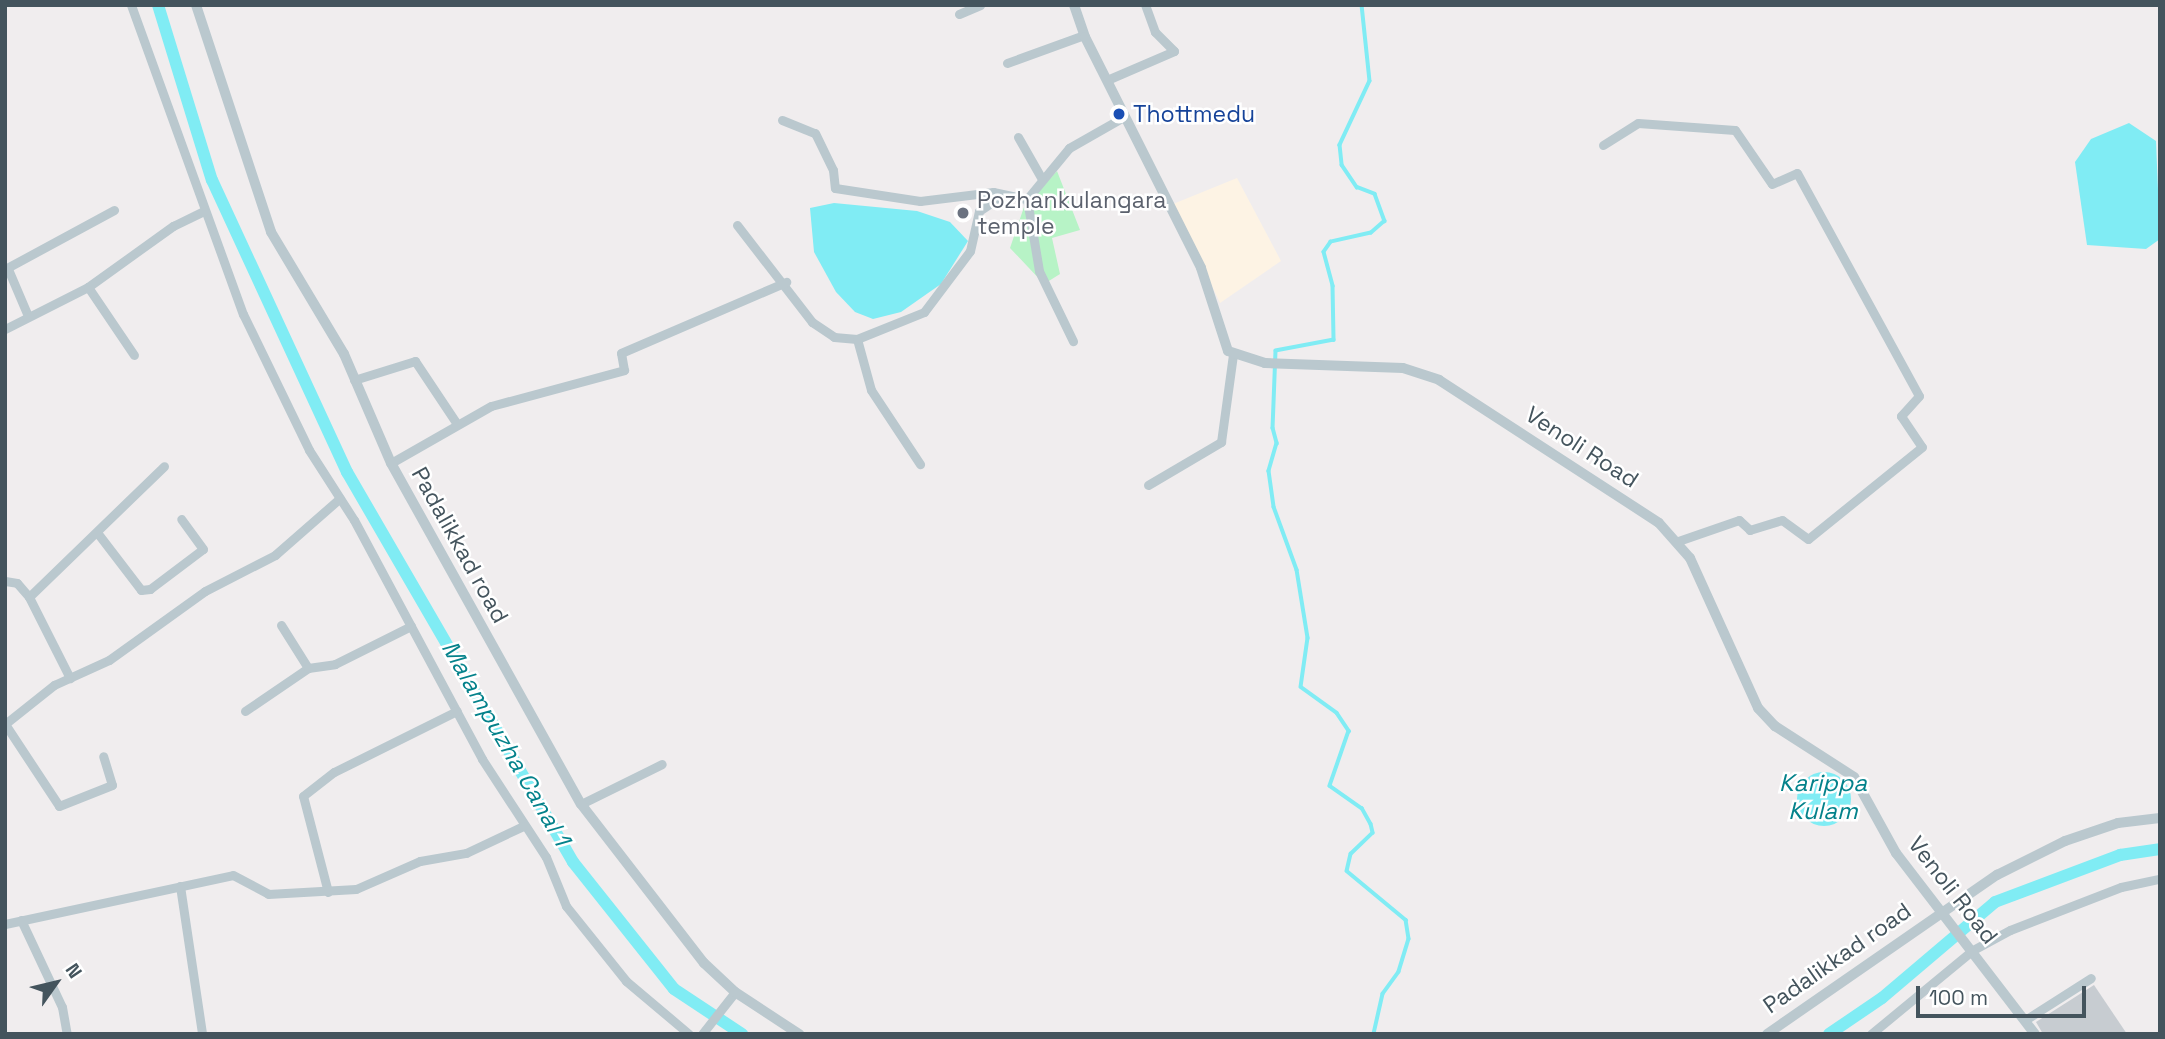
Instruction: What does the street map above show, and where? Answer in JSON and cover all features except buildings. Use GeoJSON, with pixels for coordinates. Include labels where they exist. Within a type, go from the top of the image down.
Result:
{"type":"FeatureCollection","features":[{"type":"Feature","properties":{"kind":"street"},"geometry":{"type":"LineString","coordinates":[[131,5],[243,314],[309,450],[340,498],[523,826],[546,857],[566,906],[626,981],[689,1034]]}},
{"type":"Feature","properties":{"kind":"street","name":"Padalikkad road"},"geometry":{"type":"LineString","coordinates":[[197,5],[271,232],[344,354],[391,463],[581,804],[704,963],[736,992],[799,1034]]}},
{"type":"Feature","properties":{"kind":"street"},"geometry":{"type":"LineString","coordinates":[[959,14],[979,5]]}},
{"type":"Feature","properties":{"kind":"street"},"geometry":{"type":"LineString","coordinates":[[1074,5],[1084,35],[1201,268],[1222,341],[1233,354],[1221,442],[1147,485]]}},
{"type":"Feature","properties":{"kind":"street"},"geometry":{"type":"LineString","coordinates":[[1107,80],[1174,51],[1155,32],[1145,5]]}},
{"type":"Feature","properties":{"kind":"street"},"geometry":{"type":"LineString","coordinates":[[1006,63],[1084,35]]}},
{"type":"Feature","properties":{"kind":"street"},"geometry":{"type":"LineString","coordinates":[[1073,341],[1039,271],[1027,199],[1042,179],[1088,134],[1125,116]]}},
{"type":"Feature","properties":{"kind":"street"},"geometry":{"type":"LineString","coordinates":[[782,120],[815,132],[833,170],[835,188],[920,201],[975,195],[1027,199]]}},
{"type":"Feature","properties":{"kind":"street"},"geometry":{"type":"LineString","coordinates":[[1603,145],[1638,123],[1735,130],[1772,184],[1797,173],[1919,396],[1901,416],[1922,447],[1808,539],[1782,520],[1750,530],[1739,520],[1678,541]]}},
{"type":"Feature","properties":{"kind":"street"},"geometry":{"type":"LineString","coordinates":[[1018,137],[1042,179]]}},
{"type":"Feature","properties":{"kind":"street"},"geometry":{"type":"LineString","coordinates":[[737,225],[786,282],[822,332],[857,339],[885,331],[932,305],[970,251],[979,211],[975,195]]}},
{"type":"Feature","properties":{"kind":"street"},"geometry":{"type":"LineString","coordinates":[[979,211],[1002,196]]}},
{"type":"Feature","properties":{"kind":"street"},"geometry":{"type":"LineString","coordinates":[[28,316],[6,269],[114,210]]}},
{"type":"Feature","properties":{"kind":"street"},"geometry":{"type":"LineString","coordinates":[[5,329],[88,287],[173,226],[204,211]]}},
{"type":"Feature","properties":{"kind":"street"},"geometry":{"type":"LineString","coordinates":[[391,463],[491,406],[624,370],[621,353],[786,282]]}},
{"type":"Feature","properties":{"kind":"street"},"geometry":{"type":"LineString","coordinates":[[88,287],[134,355]]}},
{"type":"Feature","properties":{"kind":"street"},"geometry":{"type":"LineString","coordinates":[[857,339],[871,390],[920,464]]}},
{"type":"Feature","properties":{"kind":"street","name":"Venoli Road"},"geometry":{"type":"LineString","coordinates":[[1233,354],[1265,363],[1403,368],[1439,380],[1649,516],[1678,541],[1758,708],[1775,726],[1854,777],[1896,853],[1945,911],[2035,1034]]}},
{"type":"Feature","properties":{"kind":"street"},"geometry":{"type":"LineString","coordinates":[[354,380],[415,361],[457,424]]}},
{"type":"Feature","properties":{"kind":"street"},"geometry":{"type":"LineString","coordinates":[[29,597],[99,535],[135,490],[164,466]]}},
{"type":"Feature","properties":{"kind":"street"},"geometry":{"type":"LineString","coordinates":[[103,756],[111,785],[59,806],[5,724],[70,678],[109,660],[205,591],[275,555],[340,498]]}},
{"type":"Feature","properties":{"kind":"street"},"geometry":{"type":"LineString","coordinates":[[99,535],[141,590],[150,589],[203,548],[181,519]]}},
{"type":"Feature","properties":{"kind":"street"},"geometry":{"type":"LineString","coordinates":[[5,582],[18,583],[29,597],[70,678]]}},
{"type":"Feature","properties":{"kind":"street"},"geometry":{"type":"LineString","coordinates":[[281,625],[308,668]]}},
{"type":"Feature","properties":{"kind":"street"},"geometry":{"type":"LineString","coordinates":[[245,711],[308,668],[335,664],[411,626]]}},
{"type":"Feature","properties":{"kind":"street"},"geometry":{"type":"LineString","coordinates":[[328,892],[303,796],[334,772],[457,711]]}},
{"type":"Feature","properties":{"kind":"street"},"geometry":{"type":"LineString","coordinates":[[581,804],[662,764]]}},
{"type":"Feature","properties":{"kind":"street","name":"Padalikkad road"},"geometry":{"type":"LineString","coordinates":[[1767,1034],[1945,911],[2065,841],[2119,823],[2160,818]]}},
{"type":"Feature","properties":{"kind":"street"},"geometry":{"type":"LineString","coordinates":[[5,925],[233,875],[268,894],[328,892],[387,879],[420,861],[466,853],[523,826]]}},
{"type":"Feature","properties":{"kind":"street"},"geometry":{"type":"LineString","coordinates":[[1871,1034],[1973,949],[2121,887],[2160,879]]}},
{"type":"Feature","properties":{"kind":"street"},"geometry":{"type":"LineString","coordinates":[[180,886],[202,1034]]}},
{"type":"Feature","properties":{"kind":"street"},"geometry":{"type":"LineString","coordinates":[[21,920],[62,1007],[67,1034]]}},
{"type":"Feature","properties":{"kind":"street"},"geometry":{"type":"LineString","coordinates":[[2025,1020],[2091,978]]}},
{"type":"Feature","properties":{"kind":"street"},"geometry":{"type":"LineString","coordinates":[[702,1034],[736,992]]}},
{"type":"Feature","properties":{"kind":"shaded area"},"geometry":{"type":"Polygon","coordinates":[[[1237,178],[1281,261],[1220,303],[1173,204],[1237,178]]]}},
{"type":"Feature","properties":{"kind":"green space"},"geometry":{"type":"Polygon","coordinates":[[[1057,171],[1080,230],[1052,238],[1060,274],[1044,284],[1010,248],[1024,207],[1057,171]]]}},
{"type":"Feature","properties":{"kind":"water"},"geometry":{"type":"Polygon","coordinates":[[[2129,123],[2156,141],[2160,239],[2146,249],[2087,245],[2075,162],[2091,139],[2129,123]]]}},
{"type":"Feature","properties":{"kind":"water"},"geometry":{"type":"Polygon","coordinates":[[[834,203],[917,211],[950,222],[968,241],[941,284],[901,312],[873,319],[855,312],[836,292],[814,252],[810,208],[834,203]]]}},
{"type":"Feature","properties":{"kind":"water","name":"Karippa Kulam"},"geometry":{"type":"Polygon","coordinates":[[[1829,772],[1839,776],[1847,784],[1851,799],[1847,814],[1839,822],[1819,826],[1809,822],[1801,814],[1797,794],[1801,784],[1809,776],[1829,772]]]}},
{"type":"Feature","properties":{"kind":"waterway","name":"Malampuzha Canal 1"},"geometry":{"type":"LineString","coordinates":[[158,5],[212,180],[347,472],[573,862],[674,989],[742,1034]]}},
{"type":"Feature","properties":{"kind":"waterway"},"geometry":{"type":"LineString","coordinates":[[1362,5],[1370,81],[1340,145],[1342,165],[1357,187],[1375,194],[1385,221],[1371,233],[1331,242],[1324,252],[1333,286],[1334,340],[1276,351],[1273,428],[1277,443],[1269,471],[1274,507],[1297,570],[1308,638],[1301,687],[1337,713],[1349,731],[1330,786],[1362,808],[1373,833],[1351,854],[1347,871],[1406,920],[1409,939],[1399,972],[1383,994],[1374,1034]]}},
{"type":"Feature","properties":{"kind":"waterway","name":"Malampuzha Canal 1"},"geometry":{"type":"LineString","coordinates":[[1829,1034],[1882,998],[1995,902],[2120,855],[2160,849]]}},
{"type":"Feature","properties":{"kind":"place","name":"Thottmedu"},"geometry":{"type":"Point","coordinates":[1119,114]}},
{"type":"Feature","properties":{"kind":"place","name":"Pozhankulangara temple"},"geometry":{"type":"Point","coordinates":[963,213]}}]}
